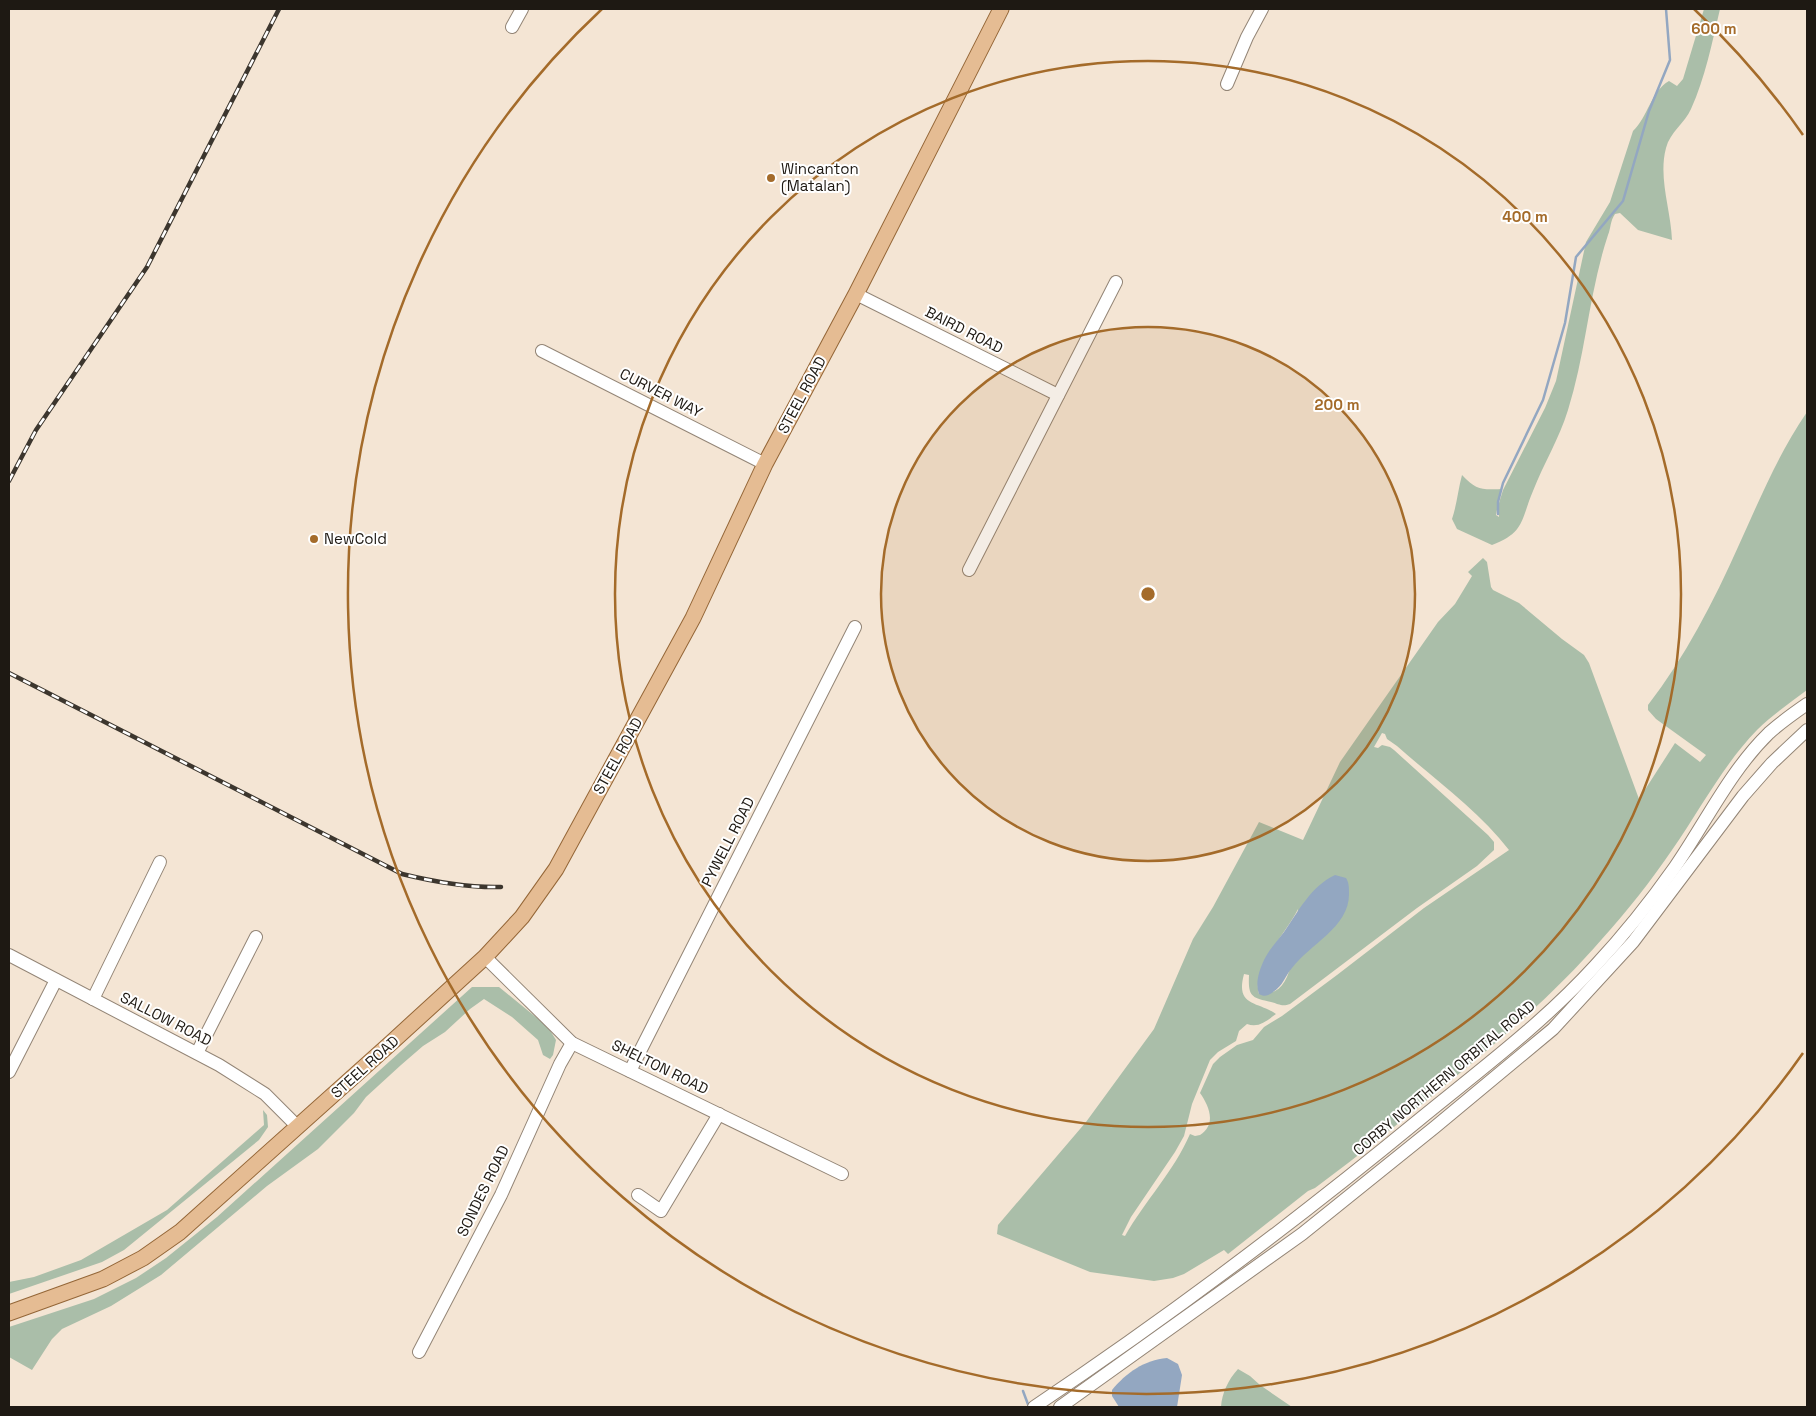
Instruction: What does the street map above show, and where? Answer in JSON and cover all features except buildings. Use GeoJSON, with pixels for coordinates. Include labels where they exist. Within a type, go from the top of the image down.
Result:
{"type":"FeatureCollection","features":[{"type":"Feature","properties":{"kind":"main road","name":"STEEL ROAD"},"geometry":{"type":"LineString","coordinates":[[10,1313],[103,1279],[143,1258],[180,1232],[484,958],[522,916],[556,868],[693,618],[765,464],[856,294],[1001,9]]}},
{"type":"Feature","properties":{"kind":"street"},"geometry":{"type":"LineString","coordinates":[[512,27],[522,9]]}},
{"type":"Feature","properties":{"kind":"street"},"geometry":{"type":"LineString","coordinates":[[1227,84],[1262,9]]}},
{"type":"Feature","properties":{"kind":"street"},"geometry":{"type":"LineString","coordinates":[[969,570],[1116,282]]}},
{"type":"Feature","properties":{"kind":"street","name":"BAIRD ROAD"},"geometry":{"type":"LineString","coordinates":[[856,294],[1058,395]]}},
{"type":"Feature","properties":{"kind":"street","name":"CURVER WAY"},"geometry":{"type":"LineString","coordinates":[[542,351],[765,464]]}},
{"type":"Feature","properties":{"kind":"street","name":"PYWELL ROAD"},"geometry":{"type":"LineString","coordinates":[[630,1071],[855,627]]}},
{"type":"Feature","properties":{"kind":"street","name":"CORBY NORTHERN ORBITAL ROAD"},"geometry":{"type":"LineString","coordinates":[[1034,1407],[1184,1302],[1329,1194],[1536,1024],[1595,967],[1649,902],[1675,867],[1719,798],[1751,753],[1769,733],[1807,704]]}},
{"type":"Feature","properties":{"kind":"street","name":"CORBY NORTHERN ORBITAL ROAD"},"geometry":{"type":"LineString","coordinates":[[1063,1405],[1302,1234],[1553,1029],[1633,942],[1743,796],[1772,763],[1807,730]]}},
{"type":"Feature","properties":{"kind":"street"},"geometry":{"type":"LineString","coordinates":[[93,999],[160,862]]}},
{"type":"Feature","properties":{"kind":"street"},"geometry":{"type":"LineString","coordinates":[[197,1053],[256,937]]}},
{"type":"Feature","properties":{"kind":"street","name":"SALLOW ROAD"},"geometry":{"type":"LineString","coordinates":[[9,955],[219,1064],[265,1094],[298,1127]]}},
{"type":"Feature","properties":{"kind":"street","name":"SHELTON ROAD"},"geometry":{"type":"LineString","coordinates":[[484,958],[572,1042],[842,1174]]}},
{"type":"Feature","properties":{"kind":"street"},"geometry":{"type":"LineString","coordinates":[[9,1072],[56,980]]}},
{"type":"Feature","properties":{"kind":"street","name":"SONDES ROAD"},"geometry":{"type":"LineString","coordinates":[[419,1352],[500,1195],[572,1042]]}},
{"type":"Feature","properties":{"kind":"street"},"geometry":{"type":"LineString","coordinates":[[638,1195],[662,1211],[719,1114]]}},
{"type":"Feature","properties":{"kind":"green space"},"geometry":{"type":"Polygon","coordinates":[[[1704,9],[1720,9],[1708,60],[1691,109],[1668,142],[1664,159],[1664,182],[1672,240],[1638,230],[1620,213],[1615,214],[1613,217],[1596,278],[1579,367],[1564,421],[1520,524],[1511,535],[1492,545],[1457,529],[1452,519],[1462,475],[1471,484],[1480,488],[1501,489],[1496,515],[1499,517],[1499,503],[1503,490],[1545,408],[1556,381],[1586,242],[1610,202],[1633,131],[1663,85],[1669,81],[1677,86],[1683,79],[1704,9]]]}},
{"type":"Feature","properties":{"kind":"green space"},"geometry":{"type":"Polygon","coordinates":[[[1807,412],[1807,690],[1757,730],[1733,758],[1664,862],[1630,907],[1567,977],[1493,1045],[1350,1161],[1315,1188],[1308,1191],[1228,1254],[1224,1250],[1184,1274],[1154,1281],[1090,1272],[997,1234],[998,1225],[1086,1122],[1154,1029],[1193,939],[1213,907],[1259,822],[1303,840],[1340,762],[1438,622],[1455,604],[1472,576],[1468,572],[1483,558],[1487,562],[1493,590],[1519,603],[1584,655],[1589,663],[1639,799],[1675,743],[1700,762],[1706,755],[1656,719],[1648,710],[1648,705],[1674,668],[1709,608],[1770,478],[1796,428],[1807,412]],[[1382,733],[1374,747],[1378,748],[1382,745],[1394,750],[1488,835],[1494,842],[1494,850],[1477,866],[1417,908],[1290,1004],[1280,1005],[1255,997],[1250,992],[1249,975],[1244,974],[1242,985],[1245,998],[1276,1014],[1259,1024],[1247,1024],[1239,1031],[1236,1041],[1218,1052],[1210,1060],[1192,1104],[1184,1136],[1131,1217],[1122,1235],[1125,1236],[1168,1173],[1190,1134],[1200,1135],[1208,1126],[1210,1115],[1200,1093],[1213,1064],[1220,1057],[1237,1045],[1253,1040],[1264,1027],[1282,1016],[1424,908],[1509,850],[1470,809],[1382,733]],[[1298,909],[1265,962],[1260,973],[1259,994],[1275,991],[1287,977],[1293,954],[1298,909]]]}},
{"type":"Feature","properties":{"kind":"green space"},"geometry":{"type":"Polygon","coordinates":[[[472,987],[499,987],[548,1027],[556,1040],[553,1055],[550,1059],[543,1055],[538,1040],[512,1017],[484,999],[445,1032],[423,1046],[401,1065],[366,1097],[354,1113],[318,1149],[267,1186],[161,1275],[111,1306],[62,1329],[52,1339],[32,1370],[9,1357],[9,1327],[94,1299],[136,1278],[166,1258],[217,1217],[472,987]]]}},
{"type":"Feature","properties":{"kind":"green space"},"geometry":{"type":"Polygon","coordinates":[[[263,1110],[267,1115],[268,1127],[259,1140],[124,1250],[102,1262],[9,1294],[9,1282],[34,1277],[81,1260],[167,1210],[264,1125],[263,1110]]]}},
{"type":"Feature","properties":{"kind":"green space"},"geometry":{"type":"Polygon","coordinates":[[[1238,1369],[1292,1407],[1221,1407],[1226,1387],[1238,1369]]]}},
{"type":"Feature","properties":{"kind":"water"},"geometry":{"type":"Polygon","coordinates":[[[1335,875],[1346,878],[1349,885],[1348,905],[1343,916],[1328,934],[1300,959],[1276,990],[1266,996],[1259,994],[1257,986],[1258,977],[1268,953],[1312,893],[1326,880],[1335,875]]]}},
{"type":"Feature","properties":{"kind":"water"},"geometry":{"type":"Polygon","coordinates":[[[1167,1358],[1178,1364],[1182,1375],[1177,1407],[1119,1407],[1112,1396],[1112,1390],[1117,1384],[1136,1368],[1151,1361],[1167,1358]]]}},
{"type":"Feature","properties":{"kind":"waterway"},"geometry":{"type":"LineString","coordinates":[[1498,514],[1498,502],[1503,483],[1543,400],[1565,323],[1576,257],[1623,201],[1649,111],[1670,60],[1666,9]]}},
{"type":"Feature","properties":{"kind":"waterway"},"geometry":{"type":"LineString","coordinates":[[1023,1391],[1029,1407]]}},
{"type":"Feature","properties":{"kind":"railway"},"geometry":{"type":"LineString","coordinates":[[9,481],[36,430],[147,267],[279,9]]}},
{"type":"Feature","properties":{"kind":"railway"},"geometry":{"type":"LineString","coordinates":[[9,673],[402,874],[451,884],[501,887]]}},
{"type":"Feature","properties":{"kind":"place","name":"Wincanton (Matalan)"},"geometry":{"type":"Point","coordinates":[771,178]}},
{"type":"Feature","properties":{"kind":"place","name":"NewCold"},"geometry":{"type":"Point","coordinates":[314,539]}}]}
